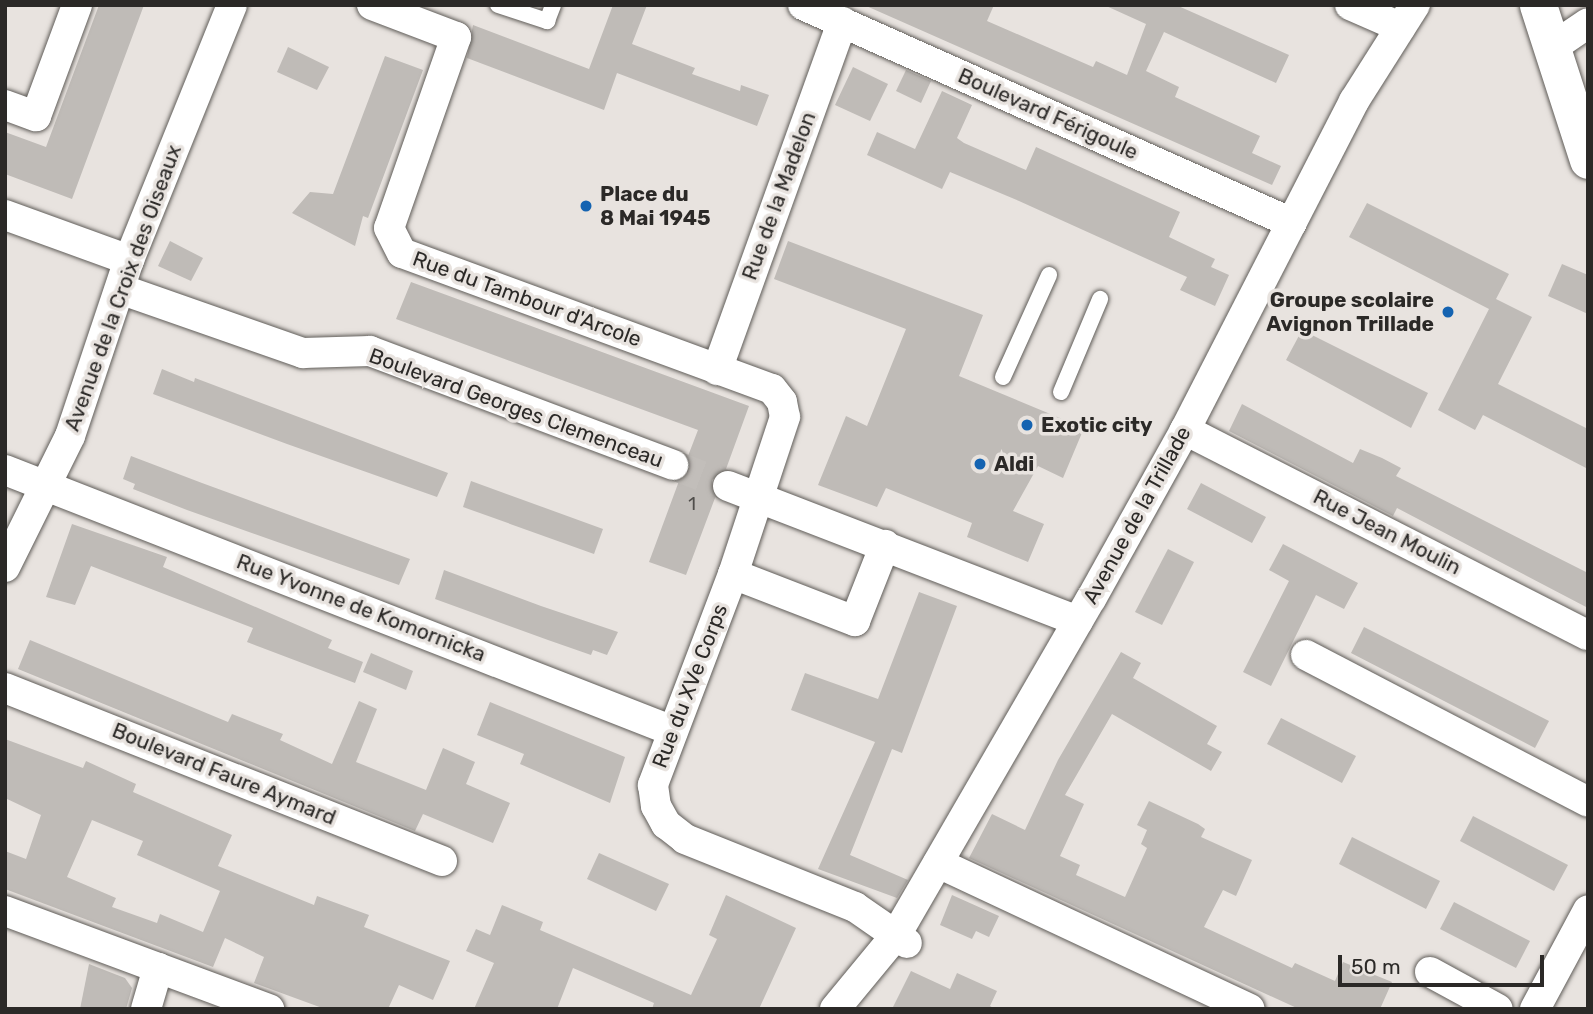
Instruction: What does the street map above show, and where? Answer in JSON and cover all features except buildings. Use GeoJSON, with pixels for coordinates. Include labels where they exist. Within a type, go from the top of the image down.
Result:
{"type":"FeatureCollection","features":[{"type":"Feature","properties":{"kind":"street"},"geometry":{"type":"LineString","coordinates":[[5,105],[36,116],[77,5]]}},
{"type":"Feature","properties":{"kind":"street","name":"Avenue de la Croix des Oiseaux"},"geometry":{"type":"LineString","coordinates":[[5,567],[48,485],[90,380],[129,260],[232,5]]}},
{"type":"Feature","properties":{"kind":"street","name":"Rue du Tambour d'Arcole"},"geometry":{"type":"LineString","coordinates":[[372,5],[456,37],[388,228],[402,253],[717,370]]}},
{"type":"Feature","properties":{"kind":"street","name":"Boulevard Férigoule"},"geometry":{"type":"LineString","coordinates":[[803,5],[1292,223]]}},
{"type":"Feature","properties":{"kind":"street"},"geometry":{"type":"LineString","coordinates":[[1350,5],[1408,16]]}},
{"type":"Feature","properties":{"kind":"street"},"geometry":{"type":"LineString","coordinates":[[1538,5],[1588,160]]}},
{"type":"Feature","properties":{"kind":"street","name":"Avenue de la Trillade"},"geometry":{"type":"LineString","coordinates":[[835,1009],[901,939],[938,863],[1185,430],[1354,101],[1408,16]]}},
{"type":"Feature","properties":{"kind":"street","name":"Rue de la Madelon"},"geometry":{"type":"LineString","coordinates":[[717,370],[842,23]]}},
{"type":"Feature","properties":{"kind":"street"},"geometry":{"type":"LineString","coordinates":[[1553,47],[1588,23]]}},
{"type":"Feature","properties":{"kind":"street"},"geometry":{"type":"LineString","coordinates":[[5,215],[129,260]]}},
{"type":"Feature","properties":{"kind":"street","name":"Boulevard Georges Clemenceau"},"geometry":{"type":"LineString","coordinates":[[120,289],[303,353],[370,351],[673,465]]}},
{"type":"Feature","properties":{"kind":"street","name":"Rue du XVe Corps"},"geometry":{"type":"LineString","coordinates":[[717,370],[772,389],[782,402],[785,417],[733,574],[653,785],[656,806],[666,824],[685,839],[855,907],[901,939]]}},
{"type":"Feature","properties":{"kind":"street","name":"Rue Jean Moulin"},"geometry":{"type":"LineString","coordinates":[[1185,430],[1588,635]]}},
{"type":"Feature","properties":{"kind":"street","name":"Rue Yvonne de Komornicka"},"geometry":{"type":"LineString","coordinates":[[5,470],[673,731]]}},
{"type":"Feature","properties":{"kind":"street"},"geometry":{"type":"LineString","coordinates":[[728,486],[1078,621]]}},
{"type":"Feature","properties":{"kind":"street"},"geometry":{"type":"LineString","coordinates":[[733,574],[855,621],[885,545]]}},
{"type":"Feature","properties":{"kind":"street"},"geometry":{"type":"LineString","coordinates":[[1306,655],[1588,802]]}},
{"type":"Feature","properties":{"kind":"street","name":"Boulevard Faure Aymard"},"geometry":{"type":"LineString","coordinates":[[5,688],[442,861]]}},
{"type":"Feature","properties":{"kind":"street"},"geometry":{"type":"LineString","coordinates":[[938,863],[1250,1009]]}},
{"type":"Feature","properties":{"kind":"street"},"geometry":{"type":"LineString","coordinates":[[1535,1009],[1588,910]]}},
{"type":"Feature","properties":{"kind":"street"},"geometry":{"type":"LineString","coordinates":[[5,911],[269,1009]]}},
{"type":"Feature","properties":{"kind":"street"},"geometry":{"type":"LineString","coordinates":[[146,1009],[158,968]]}},
{"type":"Feature","properties":{"kind":"street"},"geometry":{"type":"LineString","coordinates":[[1430,972],[1498,1009]]}},
{"type":"Feature","properties":{"kind":"lane"},"geometry":{"type":"LineString","coordinates":[[498,5],[547,21],[553,5]]}},
{"type":"Feature","properties":{"kind":"lane"},"geometry":{"type":"LineString","coordinates":[[1003,377],[1049,275]]}},
{"type":"Feature","properties":{"kind":"lane"},"geometry":{"type":"LineString","coordinates":[[1062,392],[1100,299]]}},
{"type":"Feature","properties":{"kind":"tunnel"},"geometry":{"type":"LineString","coordinates":[[673,465],[728,486]]}},
{"type":"Feature","properties":{"kind":"place","name":"Place du 8 Mai 1945"},"geometry":{"type":"Point","coordinates":[586,206]}},
{"type":"Feature","properties":{"kind":"place","name":"Groupe scolaire Avignon Trillade"},"geometry":{"type":"Point","coordinates":[1448,312]}},
{"type":"Feature","properties":{"kind":"place","name":"Exotic city"},"geometry":{"type":"Point","coordinates":[1027,425]}},
{"type":"Feature","properties":{"kind":"place","name":"Aldi"},"geometry":{"type":"Point","coordinates":[980,464]}}]}
